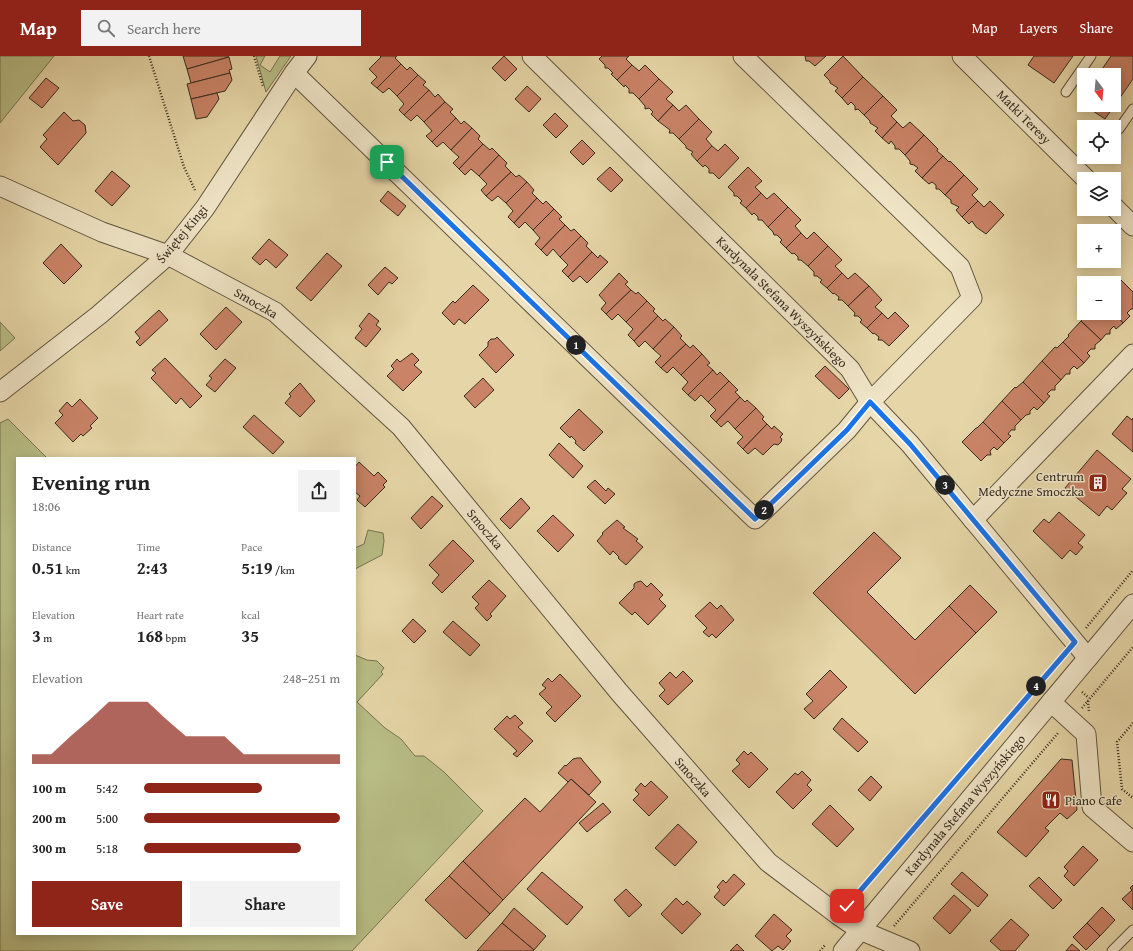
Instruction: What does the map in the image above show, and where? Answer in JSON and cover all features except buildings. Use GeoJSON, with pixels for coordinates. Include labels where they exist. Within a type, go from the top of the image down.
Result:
{"type":"FeatureCollection","features":[{"type":"Feature","properties":{"kind":"street","name":"Świętej Kingi"},"geometry":{"type":"LineString","coordinates":[[0,392],[99,315],[168,255],[205,208],[294,72],[307,56]]}},
{"type":"Feature","properties":{"kind":"street","name":"Kardynała Stefana Wyszyńskiego"},"geometry":{"type":"LineString","coordinates":[[532,56],[850,369],[870,402],[910,444],[1088,658]]}},
{"type":"Feature","properties":{"kind":"street"},"geometry":{"type":"LineString","coordinates":[[294,72],[755,519],[847,430],[870,402],[972,298],[960,267],[743,56]]}},
{"type":"Feature","properties":{"kind":"street","name":"Matki Teresy"},"geometry":{"type":"LineString","coordinates":[[962,56],[1079,172]]}},
{"type":"Feature","properties":{"kind":"street","name":"Smoczka"},"geometry":{"type":"LineString","coordinates":[[0,186],[102,232],[168,255],[275,312],[400,427],[619,692],[768,862],[860,930],[910,951]]}},
{"type":"Feature","properties":{"kind":"street"},"geometry":{"type":"LineString","coordinates":[[1121,214],[1133,226]]}},
{"type":"Feature","properties":{"kind":"street"},"geometry":{"type":"LineString","coordinates":[[973,520],[1133,354]]}},
{"type":"Feature","properties":{"kind":"street","name":"Kardynała Stefana Wyszyńskiego"},"geometry":{"type":"LineString","coordinates":[[843,951],[1133,604]]}},
{"type":"Feature","properties":{"kind":"street"},"geometry":{"type":"LineString","coordinates":[[1051,702],[1086,734],[1092,807],[1133,842]]}},
{"type":"Feature","properties":{"kind":"lane"},"geometry":{"type":"LineString","coordinates":[[1066,92],[1091,56]]}},
{"type":"Feature","properties":{"kind":"lane"},"geometry":{"type":"LineString","coordinates":[[1121,126],[1133,109]]}},
{"type":"Feature","properties":{"kind":"lane"},"geometry":{"type":"LineString","coordinates":[[1112,951],[1133,930]]}},
{"type":"Feature","properties":{"kind":"path"},"geometry":{"type":"LineString","coordinates":[[149,56],[184,167],[205,208]]}},
{"type":"Feature","properties":{"kind":"path"},"geometry":{"type":"LineString","coordinates":[[254,56],[264,91]]}},
{"type":"Feature","properties":{"kind":"path"},"geometry":{"type":"LineString","coordinates":[[838,915],[953,785],[1075,642],[1133,570]]}},
{"type":"Feature","properties":{"kind":"path"},"geometry":{"type":"LineString","coordinates":[[882,939],[1051,741],[1072,720],[1133,647]]}},
{"type":"Feature","properties":{"kind":"path"},"geometry":{"type":"LineString","coordinates":[[1133,723],[1117,742],[1122,789],[1133,798]]}},
{"type":"Feature","properties":{"kind":"green space"},"geometry":{"type":"Polygon","coordinates":[[[0,56],[54,56],[0,123],[0,56]]]}},
{"type":"Feature","properties":{"kind":"green space"},"geometry":{"type":"Polygon","coordinates":[[[256,56],[265,56],[260,65],[270,72],[280,56],[291,56],[266,92],[256,56]]]}},
{"type":"Feature","properties":{"kind":"green space"},"geometry":{"type":"Polygon","coordinates":[[[0,322],[15,338],[0,351],[0,322]]]}},
{"type":"Feature","properties":{"kind":"green space"},"geometry":{"type":"Polygon","coordinates":[[[8,419],[46,457],[16,457],[16,935],[356,935],[356,655],[367,660],[377,661],[384,668],[381,672],[383,674],[357,702],[385,728],[401,739],[415,756],[424,756],[444,772],[483,811],[352,951],[0,951],[0,423],[8,419]]]}},
{"type":"Feature","properties":{"kind":"green space"},"geometry":{"type":"Polygon","coordinates":[[[368,530],[383,533],[384,541],[382,555],[356,568],[356,548],[364,544],[368,530]]]}},
{"type":"Feature","properties":{"kind":"place","name":"Centrum Medyczne Smoczka"},"geometry":{"type":"Point","coordinates":[1098,483]}},
{"type":"Feature","properties":{"kind":"place","name":"Piano Cafe"},"geometry":{"type":"Point","coordinates":[1051,800]}},
{"type":"Feature","properties":{"kind":"route"},"geometry":{"type":"LineString","coordinates":[[387,162],[755,519],[847,430],[870,402],[910,444],[1075,642],[847,906]]}}]}
